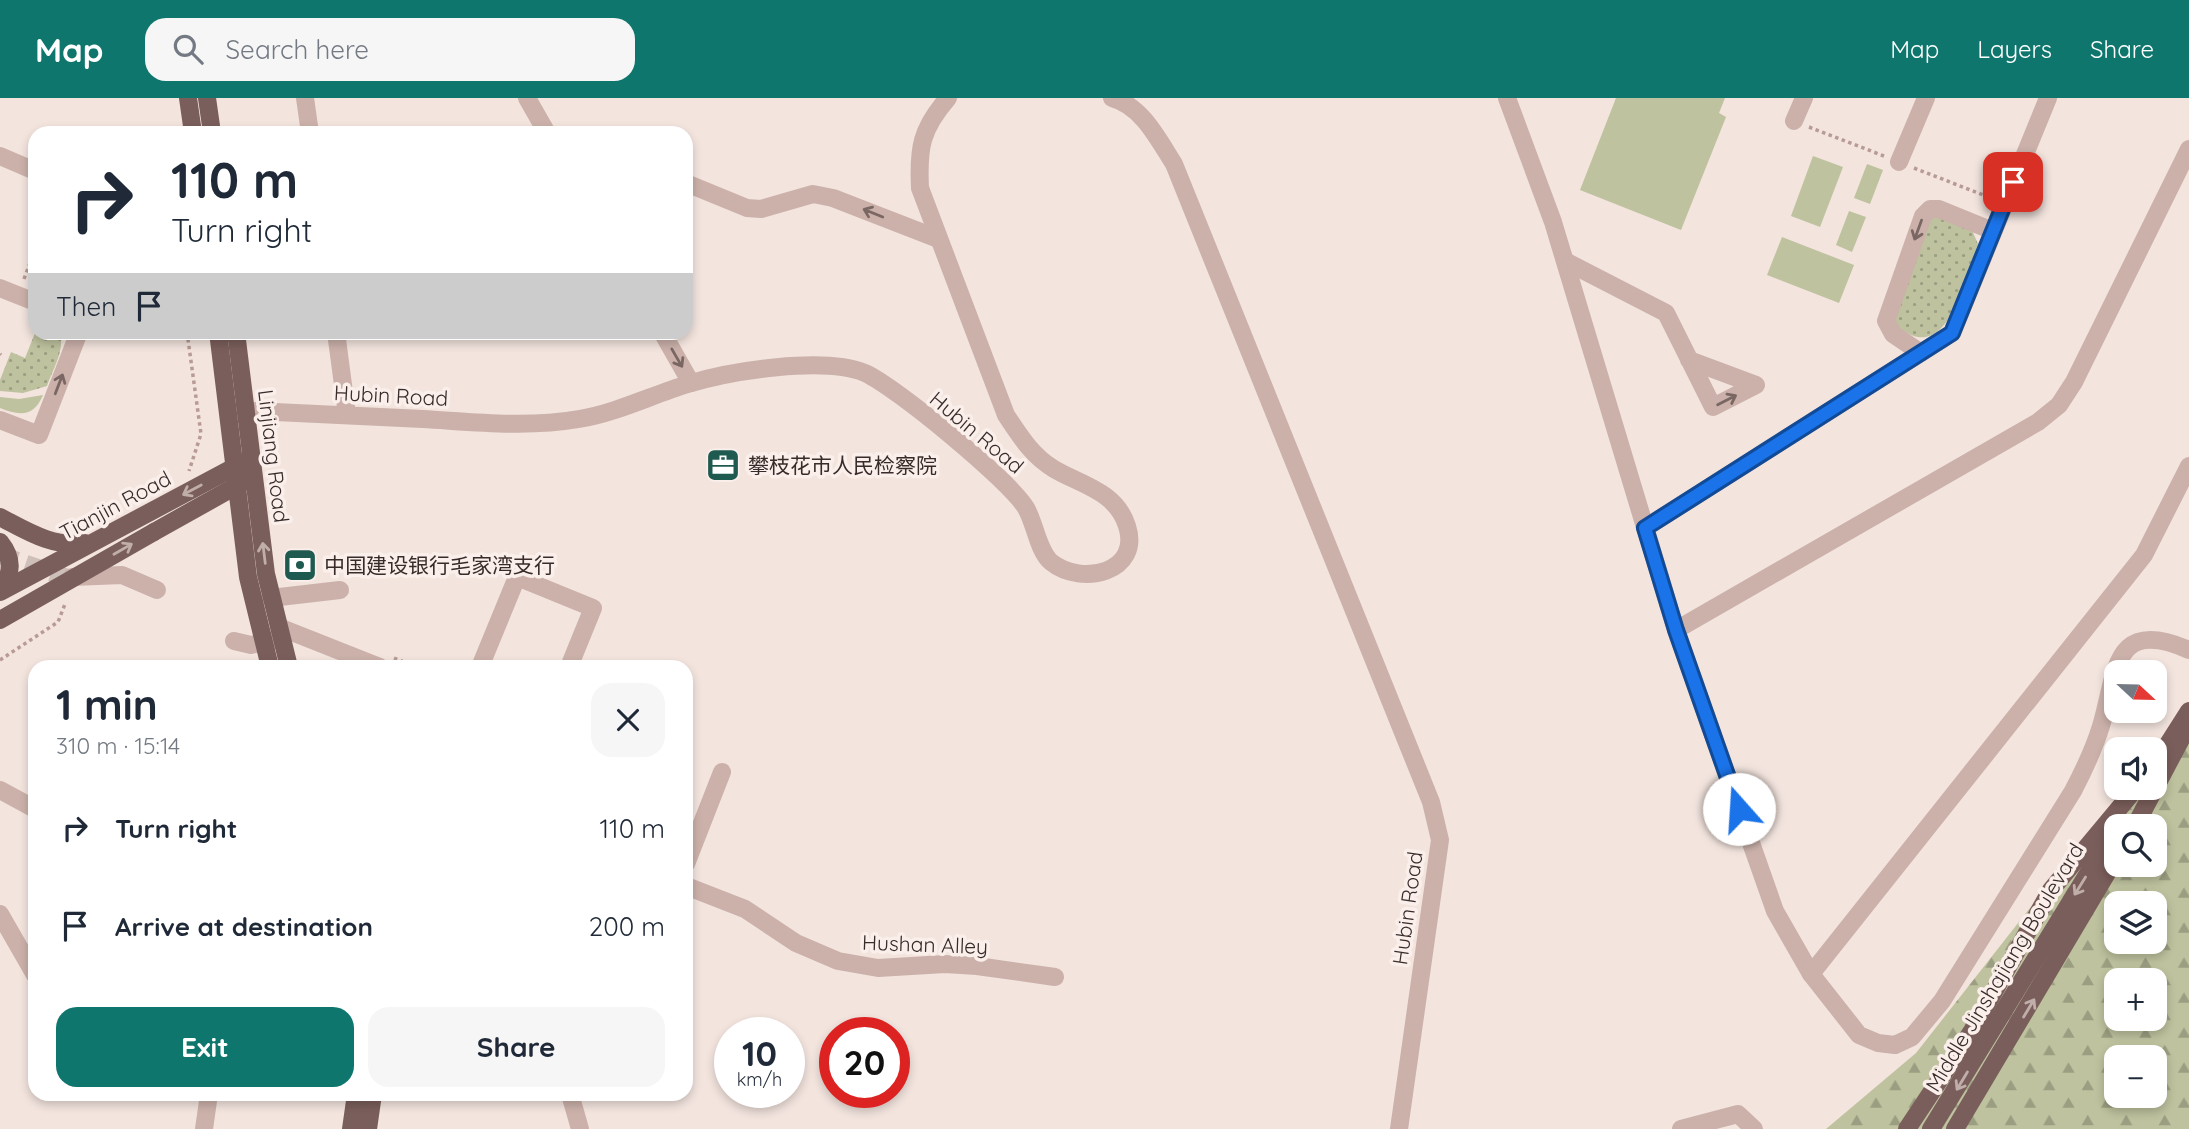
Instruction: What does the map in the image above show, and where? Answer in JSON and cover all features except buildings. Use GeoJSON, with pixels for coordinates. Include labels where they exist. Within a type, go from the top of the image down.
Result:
{"type":"FeatureCollection","features":[{"type":"Feature","properties":{"kind":"main road"},"geometry":{"type":"LineString","coordinates":[[188,98],[191,126]]}},
{"type":"Feature","properties":{"kind":"main road"},"geometry":{"type":"LineString","coordinates":[[207,98],[211,126]]}},
{"type":"Feature","properties":{"kind":"main road","name":"Linjiang Road"},"geometry":{"type":"LineString","coordinates":[[219,340],[248,577],[268,660]]}},
{"type":"Feature","properties":{"kind":"main road","name":"Linjiang Road"},"geometry":{"type":"LineString","coordinates":[[237,340],[271,598],[287,660]]}},
{"type":"Feature","properties":{"kind":"main road"},"geometry":{"type":"LineString","coordinates":[[0,620],[153,532],[253,467]]}},
{"type":"Feature","properties":{"kind":"main road","name":"Tianjin Road"},"geometry":{"type":"LineString","coordinates":[[0,591],[47,574],[101,539],[236,476]]}},
{"type":"Feature","properties":{"kind":"main road"},"geometry":{"type":"LineString","coordinates":[[2,518],[33,541],[47,574],[34,600]]}},
{"type":"Feature","properties":{"kind":"main road"},"geometry":{"type":"LineString","coordinates":[[2,518],[48,541],[64,545],[101,539]]}},
{"type":"Feature","properties":{"kind":"main road"},"geometry":{"type":"LineString","coordinates":[[0,542],[6,550],[10,568],[0,591]]}},
{"type":"Feature","properties":{"kind":"main road"},"geometry":{"type":"LineString","coordinates":[[2167,746],[2189,711]]}},
{"type":"Feature","properties":{"kind":"main road"},"geometry":{"type":"LineString","coordinates":[[2140,814],[2189,724]]}},
{"type":"Feature","properties":{"kind":"main road"},"geometry":{"type":"LineString","coordinates":[[1907,1129],[1972,1031],[2051,890],[2129,800]]}},
{"type":"Feature","properties":{"kind":"main road","name":"Middle Jinshajiang Boulevard"},"geometry":{"type":"LineString","coordinates":[[1931,1129],[2104,848]]}},
{"type":"Feature","properties":{"kind":"main road","name":"Middle Jinshajiang Boulevard"},"geometry":{"type":"LineString","coordinates":[[1955,1129],[2105,877]]}},
{"type":"Feature","properties":{"kind":"main road"},"geometry":{"type":"LineString","coordinates":[[351,1129],[355,1101]]}},
{"type":"Feature","properties":{"kind":"main road"},"geometry":{"type":"LineString","coordinates":[[368,1129],[372,1101]]}},
{"type":"Feature","properties":{"kind":"street"},"geometry":{"type":"LineString","coordinates":[[305,98],[309,126]]}},
{"type":"Feature","properties":{"kind":"street"},"geometry":{"type":"LineString","coordinates":[[527,98],[543,126]]}},
{"type":"Feature","properties":{"kind":"street","name":"Hubin Road"},"geometry":{"type":"LineString","coordinates":[[227,410],[531,426],[582,419],[691,383],[829,363],[865,374],[895,393],[1006,483],[1026,508],[1048,560],[1069,573],[1093,576],[1114,567],[1128,547],[1128,528],[1119,509],[1104,493],[1052,468],[1026,446],[1006,415],[936,238],[920,188],[919,156],[928,122],[948,98]]}},
{"type":"Feature","properties":{"kind":"street","name":"Hubin Road"},"geometry":{"type":"LineString","coordinates":[[1112,98],[1119,100],[1149,123],[1174,164],[1431,802],[1440,840],[1399,1129]]}},
{"type":"Feature","properties":{"kind":"street"},"geometry":{"type":"LineString","coordinates":[[1507,98],[1565,261],[1676,630],[1775,911],[1811,974],[1859,1035],[1878,1043],[1895,1045],[1912,1037],[1942,1001],[2073,792],[2089,758],[2101,724],[2115,666],[2123,652],[2136,643],[2152,640],[2189,650]]}},
{"type":"Feature","properties":{"kind":"street"},"geometry":{"type":"LineString","coordinates":[[1794,121],[1804,98]]}},
{"type":"Feature","properties":{"kind":"street"},"geometry":{"type":"LineString","coordinates":[[1899,162],[1926,98]]}},
{"type":"Feature","properties":{"kind":"street"},"geometry":{"type":"LineString","coordinates":[[1645,528],[1952,333],[2048,98]]}},
{"type":"Feature","properties":{"kind":"street"},"geometry":{"type":"LineString","coordinates":[[1676,630],[2038,422],[2059,405],[2074,382],[2189,149]]}},
{"type":"Feature","properties":{"kind":"street"},"geometry":{"type":"LineString","coordinates":[[0,156],[28,168]]}},
{"type":"Feature","properties":{"kind":"street"},"geometry":{"type":"LineString","coordinates":[[693,186],[747,208],[761,209],[813,194],[833,198],[936,238]]}},
{"type":"Feature","properties":{"kind":"street"},"geometry":{"type":"LineString","coordinates":[[1921,353],[1893,334],[1886,321],[1923,216],[1930,209],[1939,209],[1993,231]]}},
{"type":"Feature","properties":{"kind":"street"},"geometry":{"type":"LineString","coordinates":[[1565,261],[1666,313],[1689,360]]}},
{"type":"Feature","properties":{"kind":"street"},"geometry":{"type":"LineString","coordinates":[[0,288],[28,299]]}},
{"type":"Feature","properties":{"kind":"street"},"geometry":{"type":"LineString","coordinates":[[0,420],[39,435],[76,340]]}},
{"type":"Feature","properties":{"kind":"street"},"geometry":{"type":"LineString","coordinates":[[337,340],[347,415]]}},
{"type":"Feature","properties":{"kind":"street"},"geometry":{"type":"LineString","coordinates":[[667,340],[691,383]]}},
{"type":"Feature","properties":{"kind":"street"},"geometry":{"type":"LineString","coordinates":[[1811,974],[2144,555],[2189,466]]}},
{"type":"Feature","properties":{"kind":"street"},"geometry":{"type":"LineString","coordinates":[[65,577],[122,575],[157,590]]}},
{"type":"Feature","properties":{"kind":"street"},"geometry":{"type":"LineString","coordinates":[[483,660],[517,577],[593,608],[572,660]]}},
{"type":"Feature","properties":{"kind":"street"},"geometry":{"type":"LineString","coordinates":[[271,598],[340,590]]}},
{"type":"Feature","properties":{"kind":"street"},"geometry":{"type":"LineString","coordinates":[[234,641],[248,645],[263,643],[280,633],[359,660]]}},
{"type":"Feature","properties":{"kind":"street"},"geometry":{"type":"LineString","coordinates":[[693,846],[722,772]]}},
{"type":"Feature","properties":{"kind":"street"},"geometry":{"type":"LineString","coordinates":[[0,790],[28,805]]}},
{"type":"Feature","properties":{"kind":"street","name":"Hushan Alley"},"geometry":{"type":"LineString","coordinates":[[693,889],[745,909],[796,943],[838,961],[878,968],[945,964],[977,966],[1055,977]]}},
{"type":"Feature","properties":{"kind":"street"},"geometry":{"type":"LineString","coordinates":[[0,914],[28,963]]}},
{"type":"Feature","properties":{"kind":"street"},"geometry":{"type":"LineString","coordinates":[[204,1129],[208,1101]]}},
{"type":"Feature","properties":{"kind":"street"},"geometry":{"type":"LineString","coordinates":[[572,1101],[580,1129]]}},
{"type":"Feature","properties":{"kind":"street"},"geometry":{"type":"LineString","coordinates":[[1681,1129],[1738,1114],[1754,1129]]}},
{"type":"Feature","properties":{"kind":"path"},"geometry":{"type":"LineString","coordinates":[[17,295],[28,268]]}},
{"type":"Feature","properties":{"kind":"path"},"geometry":{"type":"LineString","coordinates":[[188,340],[201,434],[188,472]]}},
{"type":"Feature","properties":{"kind":"path"},"geometry":{"type":"LineString","coordinates":[[0,660],[58,622]]}},
{"type":"Feature","properties":{"kind":"green space"},"geometry":{"type":"Polygon","coordinates":[[[1616,98],[1725,98],[1719,113],[1726,117],[1681,230],[1580,190],[1616,98]]]}},
{"type":"Feature","properties":{"kind":"green space"},"geometry":{"type":"Polygon","coordinates":[[[1813,156],[1843,167],[1820,227],[1791,216],[1813,156]]]}},
{"type":"Feature","properties":{"kind":"green space"},"geometry":{"type":"Polygon","coordinates":[[[1867,164],[1883,170],[1870,204],[1854,198],[1867,164]]]}},
{"type":"Feature","properties":{"kind":"green space"},"geometry":{"type":"Polygon","coordinates":[[[1849,211],[1866,217],[1852,252],[1836,245],[1849,211]]]}},
{"type":"Feature","properties":{"kind":"green space"},"geometry":{"type":"Polygon","coordinates":[[[1933,216],[1971,228],[1978,244],[1956,306],[1937,332],[1925,337],[1911,335],[1894,323],[1927,221],[1933,216]]]}},
{"type":"Feature","properties":{"kind":"green space"},"geometry":{"type":"Polygon","coordinates":[[[1782,237],[1854,265],[1839,303],[1767,275],[1782,237]]]}},
{"type":"Feature","properties":{"kind":"green space"},"geometry":{"type":"Polygon","coordinates":[[[32,340],[61,340],[60,353],[47,386],[23,393],[0,391],[0,380],[11,352],[25,358],[32,340]]]}},
{"type":"Feature","properties":{"kind":"green space"},"geometry":{"type":"Polygon","coordinates":[[[43,395],[35,407],[26,413],[0,408],[0,397],[19,399],[43,395]]]}},
{"type":"Feature","properties":{"kind":"green space"},"geometry":{"type":"Polygon","coordinates":[[[2189,705],[2189,1129],[1826,1129],[1916,1053],[2115,800],[2167,800],[2167,737],[2164,737],[2189,705]]]}},
{"type":"Feature","properties":{"kind":"tunnel"},"geometry":{"type":"LineString","coordinates":[[0,555],[65,577]]}},
{"type":"Feature","properties":{"kind":"place","name":"攀枝花市人民检察院"},"geometry":{"type":"Point","coordinates":[723,465]}},
{"type":"Feature","properties":{"kind":"place","name":"中国建设银行毛家湾支行"},"geometry":{"type":"Point","coordinates":[300,565]}},
{"type":"Feature","properties":{"kind":"route"},"geometry":{"type":"LineString","coordinates":[[1739,809],[1676,630],[1645,528],[1952,333],[2013,182]]}}]}
